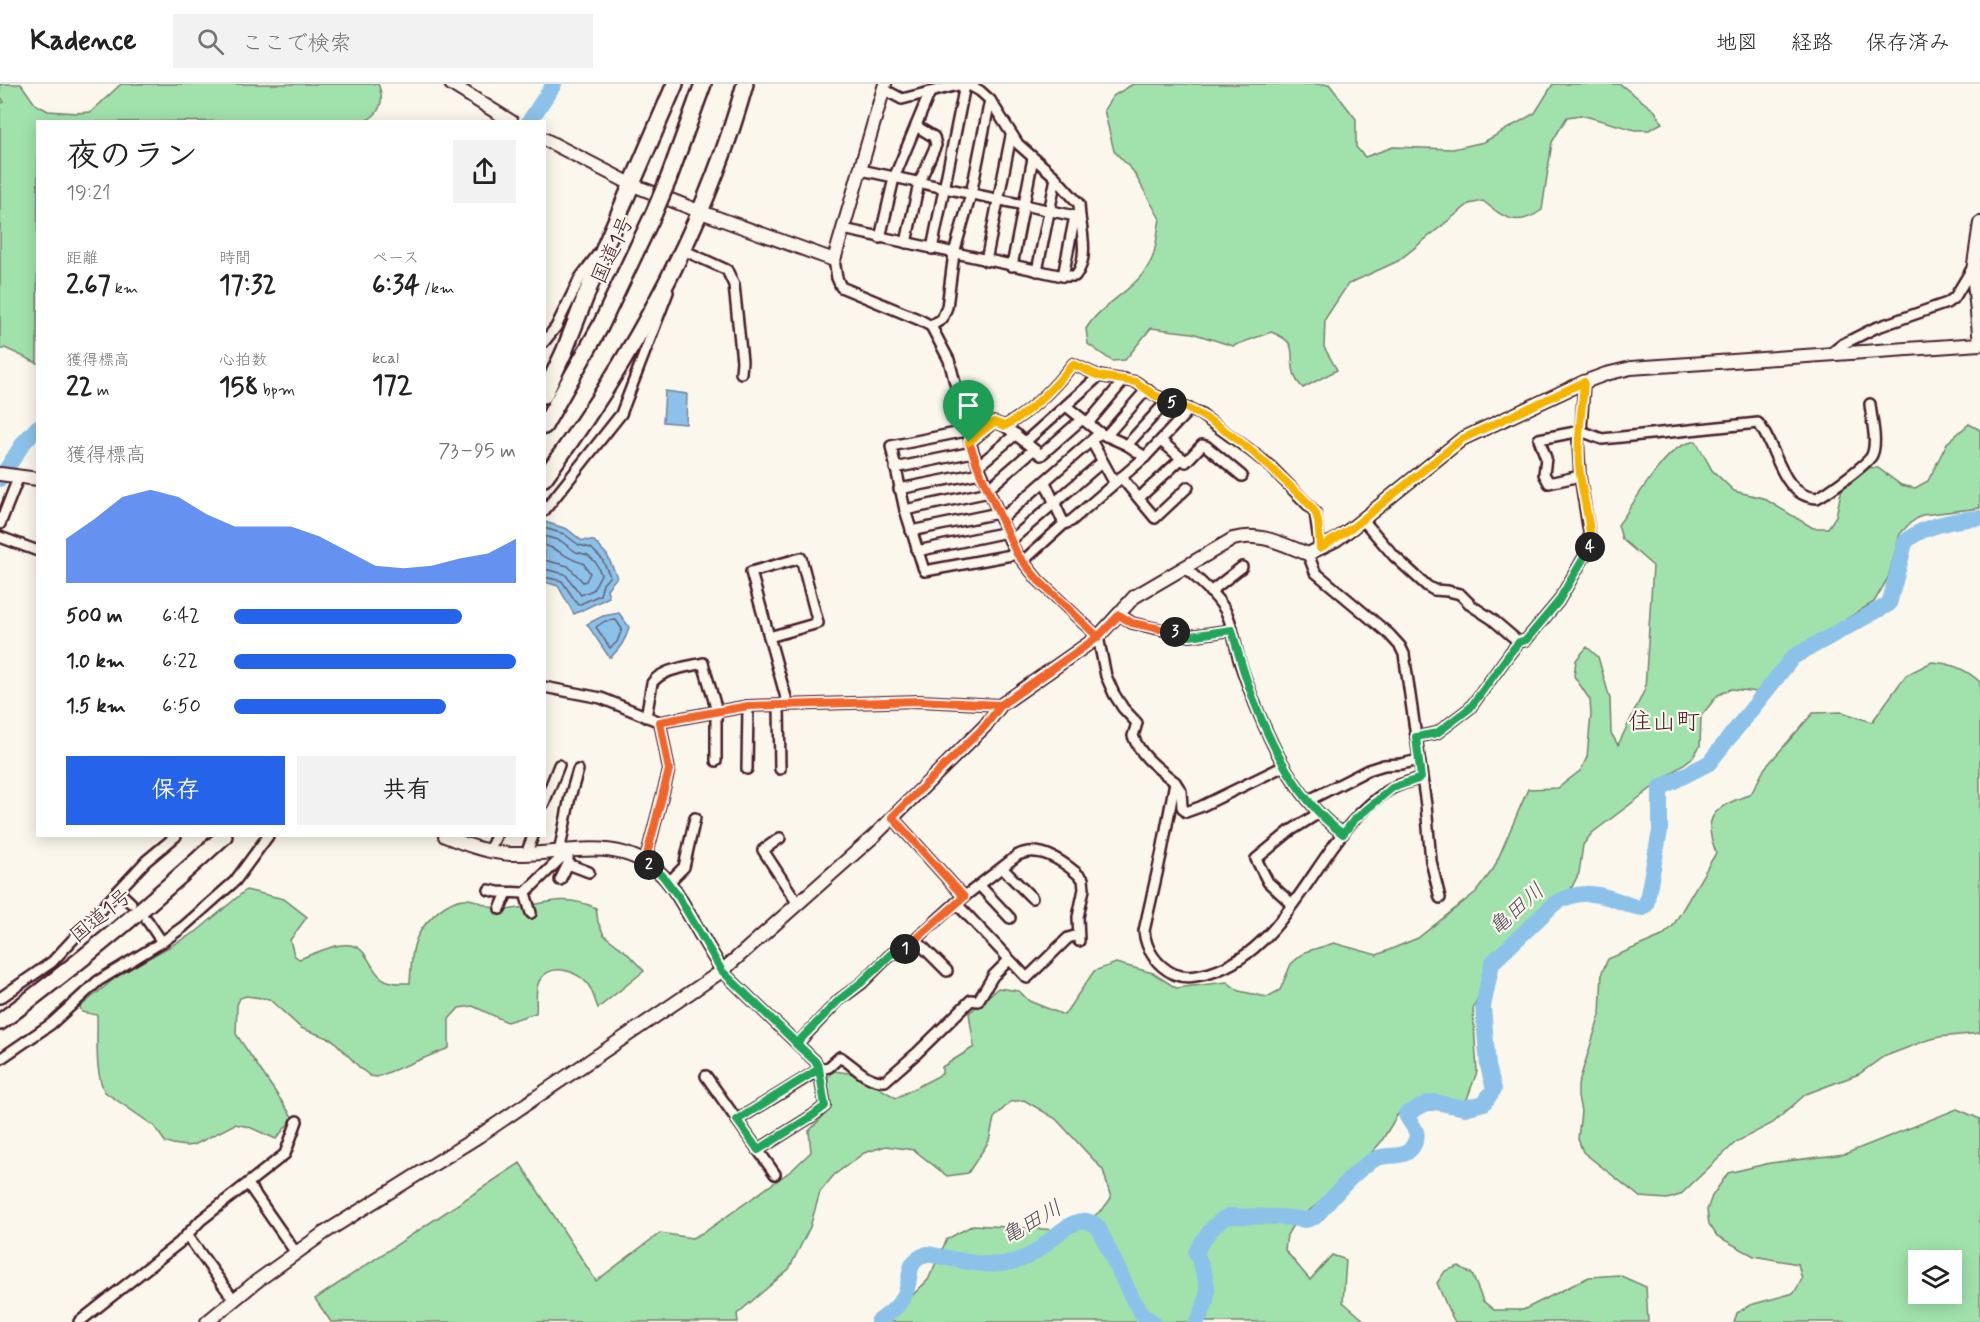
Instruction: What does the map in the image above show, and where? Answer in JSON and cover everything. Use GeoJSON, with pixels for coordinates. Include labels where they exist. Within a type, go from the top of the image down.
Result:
{"type":"FeatureCollection","features":[{"type":"Feature","properties":{"kind":"highway"},"geometry":{"type":"LineString","coordinates":[[546,391],[675,84]]}},
{"type":"Feature","properties":{"kind":"highway","name":"国道1号"},"geometry":{"type":"LineString","coordinates":[[546,422],[600,327],[654,213],[703,84]]}},
{"type":"Feature","properties":{"kind":"highway"},"geometry":{"type":"LineString","coordinates":[[546,475],[602,397],[669,281],[700,212],[734,123],[745,84]]}},
{"type":"Feature","properties":{"kind":"highway","name":"国道1号"},"geometry":{"type":"LineString","coordinates":[[0,1022],[105,941],[223,837]]}},
{"type":"Feature","properties":{"kind":"street"},"geometry":{"type":"LineString","coordinates":[[451,84],[508,119]]}},
{"type":"Feature","properties":{"kind":"street"},"geometry":{"type":"LineString","coordinates":[[932,249],[965,85]]}},
{"type":"Feature","properties":{"kind":"street"},"geometry":{"type":"LineString","coordinates":[[1063,276],[1079,204],[1056,178],[1011,136],[990,100],[980,91],[965,85],[945,86],[902,99],[884,87],[834,260],[837,278],[842,287],[931,326],[949,360],[969,442],[1009,536],[1020,557],[1038,580],[1098,637],[1106,676],[1114,694],[1137,723],[1132,736],[1138,749],[1144,757],[1175,782],[1181,791],[1183,811],[1200,807],[1284,766]]}},
{"type":"Feature","properties":{"kind":"street"},"geometry":{"type":"LineString","coordinates":[[880,238],[894,178],[930,92]]}},
{"type":"Feature","properties":{"kind":"street"},"geometry":{"type":"LineString","coordinates":[[931,326],[942,319],[947,306],[954,253],[971,194],[990,100]]}},
{"type":"Feature","properties":{"kind":"street"},"geometry":{"type":"LineString","coordinates":[[906,243],[919,183],[936,145],[934,137],[916,126]]}},
{"type":"Feature","properties":{"kind":"street"},"geometry":{"type":"LineString","coordinates":[[986,261],[1011,136]]}},
{"type":"Feature","properties":{"kind":"street"},"geometry":{"type":"LineString","coordinates":[[546,140],[633,185],[700,212],[834,260]]}},
{"type":"Feature","properties":{"kind":"street"},"geometry":{"type":"LineString","coordinates":[[1012,266],[1033,158]]}},
{"type":"Feature","properties":{"kind":"street"},"geometry":{"type":"LineString","coordinates":[[861,170],[1077,217]]}},
{"type":"Feature","properties":{"kind":"street"},"geometry":{"type":"LineString","coordinates":[[1037,271],[1056,178]]}},
{"type":"Feature","properties":{"kind":"street"},"geometry":{"type":"LineString","coordinates":[[843,230],[986,261],[1063,276],[1075,276],[1079,271],[1083,245],[1077,217]]}},
{"type":"Feature","properties":{"kind":"street"},"geometry":{"type":"LineString","coordinates":[[207,1322],[296,1253],[356,1212],[479,1136],[722,971],[892,817],[985,726],[1001,705],[1098,637],[1134,597],[1233,539],[1243,536],[1265,538],[1314,551],[1336,540],[1363,520],[1462,439],[1606,374],[1631,368],[1980,344],[1974,265],[1980,223]]}},
{"type":"Feature","properties":{"kind":"street"},"geometry":{"type":"LineString","coordinates":[[546,340],[556,327],[580,278],[606,244]]}},
{"type":"Feature","properties":{"kind":"street"},"geometry":{"type":"LineString","coordinates":[[683,250],[727,270],[734,285],[742,361],[741,373]]}},
{"type":"Feature","properties":{"kind":"street"},"geometry":{"type":"LineString","coordinates":[[1828,356],[1843,344],[1875,328],[1947,303],[1955,297],[1974,265]]}},
{"type":"Feature","properties":{"kind":"street"},"geometry":{"type":"LineString","coordinates":[[546,508],[621,414],[667,297],[669,281]]}},
{"type":"Feature","properties":{"kind":"street"},"geometry":{"type":"LineString","coordinates":[[1005,426],[1016,420],[1056,386],[1073,364],[1099,376],[1136,382],[1167,401],[1190,409],[1251,451],[1297,492],[1315,512],[1315,572],[1380,626],[1400,646],[1405,659],[1429,827],[1431,861],[1440,898]]}},
{"type":"Feature","properties":{"kind":"street"},"geometry":{"type":"LineString","coordinates":[[1025,442],[1099,376]]}},
{"type":"Feature","properties":{"kind":"street"},"geometry":{"type":"LineString","coordinates":[[969,442],[994,422],[1005,426],[1041,455],[1085,421],[1125,380]]}},
{"type":"Feature","properties":{"kind":"street"},"geometry":{"type":"LineString","coordinates":[[1416,737],[1437,733],[1470,708],[1519,642],[1526,640],[1558,602],[1592,545],[1580,476],[1578,440],[1581,431],[1584,382]]}},
{"type":"Feature","properties":{"kind":"street"},"geometry":{"type":"LineString","coordinates":[[911,531],[1000,516],[1045,482],[1092,441],[1103,435],[1146,389]]}},
{"type":"Feature","properties":{"kind":"street"},"geometry":{"type":"LineString","coordinates":[[1127,445],[1167,401]]}},
{"type":"Feature","properties":{"kind":"street"},"geometry":{"type":"LineString","coordinates":[[1580,476],[1549,483],[1544,474],[1546,458],[1539,439],[1581,431],[1602,439],[1758,423],[1791,485],[1800,493],[1817,498],[1865,463],[1872,455],[1874,443],[1870,404]]}},
{"type":"Feature","properties":{"kind":"street"},"geometry":{"type":"LineString","coordinates":[[1066,406],[1103,435],[1127,445],[1145,457]]}},
{"type":"Feature","properties":{"kind":"street"},"geometry":{"type":"LineString","coordinates":[[966,431],[891,446],[904,510],[926,572],[1020,557],[1071,520],[1145,457],[1190,409]]}},
{"type":"Feature","properties":{"kind":"street"},"geometry":{"type":"LineString","coordinates":[[899,489],[979,469],[1016,434]]}},
{"type":"Feature","properties":{"kind":"street"},"geometry":{"type":"LineString","coordinates":[[1092,441],[1102,462],[1139,498],[1155,518],[1188,487]]}},
{"type":"Feature","properties":{"kind":"street"},"geometry":{"type":"LineString","coordinates":[[1161,441],[1186,462],[1202,445],[1242,476]]}},
{"type":"Feature","properties":{"kind":"street"},"geometry":{"type":"LineString","coordinates":[[904,510],[988,491],[1033,450]]}},
{"type":"Feature","properties":{"kind":"street"},"geometry":{"type":"LineString","coordinates":[[896,468],[973,452]]}},
{"type":"Feature","properties":{"kind":"street"},"geometry":{"type":"LineString","coordinates":[[1139,498],[1182,458]]}},
{"type":"Feature","properties":{"kind":"street"},"geometry":{"type":"LineString","coordinates":[[917,551],[1009,536],[1054,503],[1102,462]]}},
{"type":"Feature","properties":{"kind":"street"},"geometry":{"type":"LineString","coordinates":[[0,474],[36,479]]}},
{"type":"Feature","properties":{"kind":"street"},"geometry":{"type":"LineString","coordinates":[[0,524],[16,476]]}},
{"type":"Feature","properties":{"kind":"street"},"geometry":{"type":"LineString","coordinates":[[1045,482],[1064,524]]}},
{"type":"Feature","properties":{"kind":"street"},"geometry":{"type":"LineString","coordinates":[[1363,520],[1394,556],[1427,586],[1434,590],[1448,591],[1464,597],[1472,606],[1492,619],[1519,642]]}},
{"type":"Feature","properties":{"kind":"street"},"geometry":{"type":"LineString","coordinates":[[0,537],[36,550]]}},
{"type":"Feature","properties":{"kind":"street"},"geometry":{"type":"LineString","coordinates":[[769,637],[818,623],[801,558],[751,572],[769,637],[783,706],[780,769]]}},
{"type":"Feature","properties":{"kind":"street"},"geometry":{"type":"LineString","coordinates":[[1184,567],[1210,592],[1227,614],[1240,662],[1284,766],[1319,813],[1343,834]]}},
{"type":"Feature","properties":{"kind":"street"},"geometry":{"type":"LineString","coordinates":[[1210,592],[1242,567]]}},
{"type":"Feature","properties":{"kind":"street"},"geometry":{"type":"LineString","coordinates":[[1119,615],[1132,623],[1190,636],[1232,630]]}},
{"type":"Feature","properties":{"kind":"street"},"geometry":{"type":"LineString","coordinates":[[646,717],[652,683],[655,679],[664,674],[703,663],[717,711],[716,761]]}},
{"type":"Feature","properties":{"kind":"street"},"geometry":{"type":"LineString","coordinates":[[546,687],[601,698],[660,722],[748,706],[920,701],[1001,705]]}},
{"type":"Feature","properties":{"kind":"street"},"geometry":{"type":"LineString","coordinates":[[747,769],[748,706]]}},
{"type":"Feature","properties":{"kind":"street"},"geometry":{"type":"LineString","coordinates":[[645,862],[669,770],[660,722]]}},
{"type":"Feature","properties":{"kind":"street"},"geometry":{"type":"LineString","coordinates":[[1309,800],[1368,770],[1384,765],[1419,760]]}},
{"type":"Feature","properties":{"kind":"street"},"geometry":{"type":"LineString","coordinates":[[546,798],[559,765]]}},
{"type":"Feature","properties":{"kind":"street"},"geometry":{"type":"LineString","coordinates":[[560,880],[565,856],[570,797],[578,770]]}},
{"type":"Feature","properties":{"kind":"street"},"geometry":{"type":"LineString","coordinates":[[1175,782],[1144,931],[1150,953],[1169,971],[1182,977],[1199,976],[1230,965],[1259,944],[1292,904],[1354,820],[1392,788],[1421,778]]}},
{"type":"Feature","properties":{"kind":"street"},"geometry":{"type":"LineString","coordinates":[[1292,904],[1268,882],[1256,859],[1290,831],[1319,813]]}},
{"type":"Feature","properties":{"kind":"street"},"geometry":{"type":"LineString","coordinates":[[892,817],[964,897]]}},
{"type":"Feature","properties":{"kind":"street"},"geometry":{"type":"LineString","coordinates":[[668,883],[684,867],[695,818]]}},
{"type":"Feature","properties":{"kind":"street"},"geometry":{"type":"LineString","coordinates":[[0,998],[52,962],[146,861],[175,837]]}},
{"type":"Feature","properties":{"kind":"street"},"geometry":{"type":"LineString","coordinates":[[0,1059],[51,1024],[98,981],[162,942],[191,921],[235,881],[267,837]]}},
{"type":"Feature","properties":{"kind":"street"},"geometry":{"type":"LineString","coordinates":[[448,837],[489,851],[565,856],[599,849],[617,851],[645,862],[668,883],[722,971],[815,1061],[819,1069],[825,1106],[758,1150]]}},
{"type":"Feature","properties":{"kind":"street"},"geometry":{"type":"LineString","coordinates":[[489,851],[496,837]]}},
{"type":"Feature","properties":{"kind":"street"},"geometry":{"type":"LineString","coordinates":[[526,854],[533,837]]}},
{"type":"Feature","properties":{"kind":"street"},"geometry":{"type":"LineString","coordinates":[[780,838],[763,850],[798,904]]}},
{"type":"Feature","properties":{"kind":"street"},"geometry":{"type":"LineString","coordinates":[[796,1044],[839,1000],[891,954],[902,952],[956,903],[1018,855],[1030,851],[1062,861],[1084,881],[1078,916],[1079,938],[1068,938],[1027,978],[956,903]]}},
{"type":"Feature","properties":{"kind":"street"},"geometry":{"type":"LineString","coordinates":[[565,856],[589,872]]}},
{"type":"Feature","properties":{"kind":"street"},"geometry":{"type":"LineString","coordinates":[[489,890],[525,893],[565,856]]}},
{"type":"Feature","properties":{"kind":"street"},"geometry":{"type":"LineString","coordinates":[[1002,868],[1032,898]]}},
{"type":"Feature","properties":{"kind":"street"},"geometry":{"type":"LineString","coordinates":[[980,886],[1010,918]]}},
{"type":"Feature","properties":{"kind":"street"},"geometry":{"type":"LineString","coordinates":[[118,891],[131,903]]}},
{"type":"Feature","properties":{"kind":"street"},"geometry":{"type":"LineString","coordinates":[[500,909],[507,893]]}},
{"type":"Feature","properties":{"kind":"street"},"geometry":{"type":"LineString","coordinates":[[525,893],[531,913]]}},
{"type":"Feature","properties":{"kind":"street"},"geometry":{"type":"LineString","coordinates":[[147,920],[162,942]]}},
{"type":"Feature","properties":{"kind":"street"},"geometry":{"type":"LineString","coordinates":[[916,940],[947,971]]}},
{"type":"Feature","properties":{"kind":"street"},"geometry":{"type":"LineString","coordinates":[[737,1120],[819,1069],[829,1067],[840,1057],[861,1074],[880,1082],[885,1081],[971,1000],[978,1001],[993,976],[1009,960]]}},
{"type":"Feature","properties":{"kind":"street"},"geometry":{"type":"LineString","coordinates":[[706,1076],[775,1174]]}},
{"type":"Feature","properties":{"kind":"street"},"geometry":{"type":"LineString","coordinates":[[79,1322],[179,1243],[201,1220],[285,1154],[297,1121]]}},
{"type":"Feature","properties":{"kind":"street"},"geometry":{"type":"LineString","coordinates":[[248,1185],[296,1253]]}},
{"type":"Feature","properties":{"kind":"street"},"geometry":{"type":"LineString","coordinates":[[187,1234],[234,1300]]}},
{"type":"Feature","properties":{"kind":"green space"},"geometry":{"type":"Polygon","coordinates":[[[0,84],[21,84],[35,104],[48,111],[76,113],[91,112],[121,84],[378,84],[381,101],[375,115],[367,120],[36,120],[36,363],[5,348],[0,350],[0,104],[4,102],[0,96],[0,84]]]}},
{"type":"Feature","properties":{"kind":"green space"},"geometry":{"type":"Polygon","coordinates":[[[1133,84],[1329,84],[1356,119],[1356,147],[1365,157],[1393,147],[1453,149],[1484,142],[1535,113],[1553,84],[1620,84],[1655,111],[1662,123],[1649,130],[1635,130],[1581,115],[1567,117],[1552,142],[1542,210],[1518,220],[1504,216],[1483,201],[1469,204],[1398,261],[1348,284],[1325,319],[1324,347],[1337,370],[1303,388],[1295,376],[1290,345],[1281,336],[1271,332],[1233,346],[1192,333],[1151,328],[1125,360],[1112,361],[1088,344],[1086,329],[1101,311],[1128,289],[1145,271],[1156,246],[1160,219],[1133,171],[1114,151],[1104,110],[1113,96],[1133,84]]]}},
{"type":"Feature","properties":{"kind":"green space"},"geometry":{"type":"Polygon","coordinates":[[[1969,424],[1980,430],[1980,508],[1922,515],[1909,524],[1900,534],[1888,578],[1874,602],[1787,656],[1758,692],[1731,689],[1718,695],[1701,716],[1700,746],[1693,757],[1592,833],[1583,845],[1579,873],[1570,891],[1543,905],[1495,958],[1473,1009],[1477,1072],[1467,1099],[1455,1107],[1398,1114],[1381,1142],[1348,1179],[1294,1223],[1287,1235],[1285,1250],[1310,1280],[1332,1255],[1346,1260],[1343,1302],[1366,1322],[885,1322],[928,1280],[947,1239],[973,1225],[1075,1231],[1103,1209],[1111,1198],[1103,1170],[1056,1119],[1024,1100],[1010,1102],[994,1118],[989,1141],[968,1173],[947,1176],[914,1150],[886,1146],[864,1153],[834,1175],[820,1192],[810,1227],[789,1269],[737,1314],[738,1322],[331,1322],[315,1299],[520,1163],[596,1281],[660,1233],[692,1238],[706,1231],[792,1170],[811,1152],[809,1131],[827,1112],[828,1076],[834,1071],[856,1074],[896,1098],[942,1074],[942,1067],[974,1047],[969,1013],[998,988],[1019,991],[1029,1001],[1064,1015],[1094,971],[1116,963],[1153,973],[1176,988],[1227,982],[1239,991],[1267,997],[1280,990],[1291,964],[1305,952],[1334,943],[1377,955],[1418,938],[1476,892],[1494,868],[1528,789],[1558,788],[1581,770],[1587,757],[1590,700],[1574,676],[1576,660],[1587,647],[1598,657],[1610,699],[1611,733],[1618,745],[1645,689],[1653,566],[1622,539],[1618,525],[1657,469],[1675,450],[1696,441],[1712,470],[1734,491],[1763,498],[1813,528],[1828,528],[1836,516],[1842,488],[1851,476],[1863,467],[1878,468],[1901,485],[1915,488],[1928,481],[1947,443],[1969,424]]]}},
{"type":"Feature","properties":{"kind":"green space"},"geometry":{"type":"Polygon","coordinates":[[[1932,662],[1958,667],[1980,682],[1980,1033],[1939,1037],[1925,1041],[1883,1057],[1859,1074],[1806,1094],[1773,1123],[1736,1142],[1680,1195],[1667,1199],[1640,1197],[1583,1152],[1578,1139],[1581,1111],[1578,1085],[1600,1015],[1602,972],[1608,959],[1662,936],[1673,926],[1716,853],[1710,832],[1714,815],[1730,802],[1751,794],[1765,768],[1813,713],[1842,712],[1872,722],[1906,675],[1932,662]]]}},
{"type":"Feature","properties":{"kind":"green space"},"geometry":{"type":"Polygon","coordinates":[[[246,890],[284,899],[307,917],[290,940],[294,955],[299,959],[331,947],[350,945],[361,950],[378,974],[392,982],[410,983],[413,950],[421,931],[441,909],[458,900],[466,899],[501,910],[561,901],[584,903],[596,908],[598,922],[604,935],[627,953],[644,971],[598,1008],[589,986],[578,975],[562,970],[548,972],[538,984],[536,1013],[507,1022],[473,1006],[459,1008],[449,1019],[449,1048],[377,1077],[370,1076],[359,1067],[333,1040],[301,1028],[269,999],[246,996],[240,998],[237,1005],[236,1034],[293,1118],[276,1139],[249,1127],[235,1124],[194,1145],[166,1143],[154,1126],[105,1092],[99,1075],[97,1015],[82,1012],[80,1007],[120,974],[196,932],[246,890]]]}},
{"type":"Feature","properties":{"kind":"green space"},"geometry":{"type":"Polygon","coordinates":[[[1957,1109],[1980,1119],[1980,1322],[1734,1322],[1737,1313],[1750,1305],[1794,1293],[1802,1279],[1798,1264],[1754,1256],[1717,1236],[1709,1224],[1707,1210],[1712,1196],[1728,1173],[1770,1163],[1845,1154],[1957,1109]]]}},
{"type":"Feature","properties":{"kind":"green space"},"geometry":{"type":"Polygon","coordinates":[[[1459,1266],[1472,1274],[1483,1301],[1494,1310],[1523,1310],[1589,1277],[1619,1275],[1646,1287],[1648,1322],[1455,1322],[1437,1283],[1445,1271],[1459,1266]]]}},
{"type":"Feature","properties":{"kind":"water"},"geometry":{"type":"Polygon","coordinates":[[[665,391],[687,394],[686,424],[663,422],[665,391]]]}},
{"type":"Feature","properties":{"kind":"water"},"geometry":{"type":"Polygon","coordinates":[[[546,522],[567,529],[581,540],[594,541],[607,555],[617,577],[607,589],[609,597],[574,614],[558,586],[546,582],[546,522]]]}},
{"type":"Feature","properties":{"kind":"water"},"geometry":{"type":"Polygon","coordinates":[[[619,613],[629,627],[622,644],[609,657],[587,624],[603,616],[619,613]]]}},
{"type":"Feature","properties":{"kind":"waterway"},"geometry":{"type":"LineString","coordinates":[[530,120],[554,84]]}},
{"type":"Feature","properties":{"kind":"waterway"},"geometry":{"type":"LineString","coordinates":[[0,479],[24,442],[36,429]]}},
{"type":"Feature","properties":{"kind":"waterway","name":"亀田川"},"geometry":{"type":"LineString","coordinates":[[1197,1322],[1206,1303],[1207,1287],[1196,1252],[1214,1227],[1228,1216],[1283,1217],[1306,1220],[1315,1217],[1351,1177],[1367,1164],[1380,1157],[1402,1154],[1411,1148],[1417,1134],[1406,1114],[1427,1103],[1435,1102],[1465,1108],[1484,1103],[1494,1089],[1488,1066],[1483,1007],[1492,963],[1554,904],[1570,896],[1594,894],[1643,908],[1646,905],[1660,831],[1660,788],[1709,763],[1793,657],[1889,604],[1905,543],[1911,537],[1940,524],[1980,518]]}},
{"type":"Feature","properties":{"kind":"waterway","name":"亀田川"},"geometry":{"type":"LineString","coordinates":[[878,1322],[903,1298],[912,1265],[920,1257],[927,1254],[980,1264],[1006,1263],[1032,1254],[1064,1229],[1081,1221],[1090,1222],[1098,1227],[1132,1298],[1143,1315],[1153,1322]]}},
{"type":"Feature","properties":{"kind":"district","name":"住山町"},"geometry":{"type":"Point","coordinates":[1664,722]}},
{"type":"Feature","properties":{"kind":"route"},"geometry":{"type":"LineString","coordinates":[[969,442],[994,422],[1005,426],[1016,420],[1056,386],[1073,364],[1099,376],[1136,382],[1154,395],[1200,414],[1271,467],[1315,512],[1320,548],[1352,528],[1462,439],[1584,382],[1581,431],[1578,440],[1580,476],[1592,545],[1558,602],[1526,640],[1519,642],[1470,708],[1437,733],[1416,737],[1421,778],[1392,788],[1354,820],[1343,834],[1324,819],[1284,766],[1252,694],[1240,662],[1232,630],[1190,636],[1132,623],[1119,615],[1098,637],[1044,675],[1001,705],[920,701],[748,706],[660,722],[669,770],[645,862],[662,875],[678,896],[722,971],[796,1044],[815,1061],[819,1068],[825,1106],[758,1150],[737,1120],[819,1069],[815,1061],[796,1044],[839,1000],[891,954],[902,952],[964,897],[892,817],[985,726],[1001,705],[1098,637],[1038,580],[1017,554],[969,442]]}}]}
